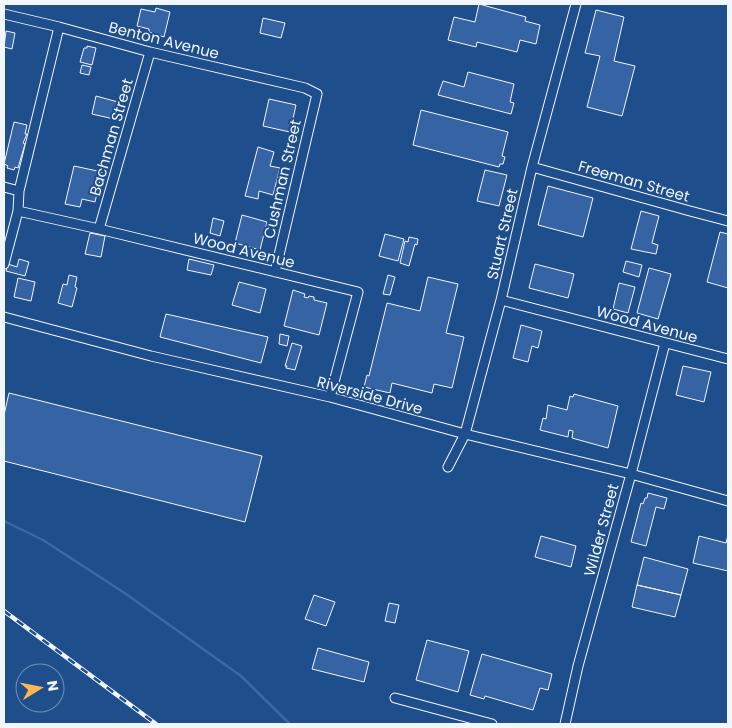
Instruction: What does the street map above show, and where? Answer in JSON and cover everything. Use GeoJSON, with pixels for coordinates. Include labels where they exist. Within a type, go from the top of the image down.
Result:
{"type":"FeatureCollection","features":[{"type":"Feature","properties":{"kind":"street","name":"Stuart Street"},"geometry":{"type":"LineString","coordinates":[[448,467],[465,434],[501,300],[532,167],[576,4]]}},
{"type":"Feature","properties":{"kind":"street","name":"Benton Avenue"},"geometry":{"type":"LineString","coordinates":[[4,14],[150,52],[305,88],[317,94]]}},
{"type":"Feature","properties":{"kind":"street"},"geometry":{"type":"LineString","coordinates":[[4,264],[18,211],[19,191],[59,27]]}},
{"type":"Feature","properties":{"kind":"street","name":"Bachman Street"},"geometry":{"type":"LineString","coordinates":[[99,229],[150,52]]}},
{"type":"Feature","properties":{"kind":"street","name":"Cushman Street"},"geometry":{"type":"LineString","coordinates":[[275,272],[317,94]]}},
{"type":"Feature","properties":{"kind":"street","name":"Freeman Street"},"geometry":{"type":"LineString","coordinates":[[532,167],[728,221]]}},
{"type":"Feature","properties":{"kind":"street"},"geometry":{"type":"LineString","coordinates":[[4,187],[19,191]]}},
{"type":"Feature","properties":{"kind":"street","name":"Wood Avenue"},"geometry":{"type":"LineString","coordinates":[[18,211],[358,292],[330,397]]}},
{"type":"Feature","properties":{"kind":"street","name":"Wood Avenue"},"geometry":{"type":"LineString","coordinates":[[501,300],[728,359]]}},
{"type":"Feature","properties":{"kind":"street","name":"Riverside Drive"},"geometry":{"type":"LineString","coordinates":[[4,317],[151,356],[330,397],[465,434],[630,474],[728,501]]}},
{"type":"Feature","properties":{"kind":"street","name":"Wilder Street"},"geometry":{"type":"LineString","coordinates":[[565,724],[578,666],[665,343]]}},
{"type":"Feature","properties":{"kind":"street"},"geometry":{"type":"LineString","coordinates":[[395,698],[492,724]]}},
{"type":"Feature","properties":{"kind":"building"},"geometry":{"type":"Polygon","coordinates":[[[479,4],[526,17],[525,21],[540,25],[536,44],[520,40],[517,52],[477,42],[476,47],[448,40],[454,17],[475,22],[479,4]]]}},
{"type":"Feature","properties":{"kind":"building"},"geometry":{"type":"Polygon","coordinates":[[[156,8],[170,12],[164,37],[149,32],[149,29],[137,26],[141,9],[155,12],[156,8]]]}},
{"type":"Feature","properties":{"kind":"building"},"geometry":{"type":"Polygon","coordinates":[[[596,10],[624,17],[614,61],[635,66],[622,116],[587,107],[600,56],[585,53],[596,10]]]}},
{"type":"Feature","properties":{"kind":"building"},"geometry":{"type":"Polygon","coordinates":[[[263,18],[285,23],[281,38],[260,33],[263,18]]]}},
{"type":"Feature","properties":{"kind":"building"},"geometry":{"type":"Polygon","coordinates":[[[6,31],[15,33],[12,49],[4,47],[6,31]]]}},
{"type":"Feature","properties":{"kind":"building"},"geometry":{"type":"Polygon","coordinates":[[[87,46],[96,48],[92,65],[80,62],[84,48],[87,48],[87,46]]]}},
{"type":"Feature","properties":{"kind":"building"},"geometry":{"type":"Polygon","coordinates":[[[82,65],[91,67],[89,75],[80,73],[82,65]]]}},
{"type":"Feature","properties":{"kind":"building"},"geometry":{"type":"Polygon","coordinates":[[[468,72],[514,84],[510,102],[514,103],[511,114],[438,95],[443,81],[464,87],[468,72]]]}},
{"type":"Feature","properties":{"kind":"building"},"geometry":{"type":"Polygon","coordinates":[[[96,96],[118,102],[114,119],[92,114],[96,96]]]}},
{"type":"Feature","properties":{"kind":"building"},"geometry":{"type":"Polygon","coordinates":[[[269,99],[296,105],[290,132],[263,126],[269,99]]]}},
{"type":"Feature","properties":{"kind":"building"},"geometry":{"type":"Polygon","coordinates":[[[421,110],[508,132],[502,156],[505,157],[503,164],[500,164],[499,167],[413,145],[421,110]]]}},
{"type":"Feature","properties":{"kind":"building"},"geometry":{"type":"Polygon","coordinates":[[[14,122],[27,125],[25,134],[27,134],[23,143],[25,144],[18,168],[15,167],[14,170],[7,168],[8,166],[4,164],[14,122]]]}},
{"type":"Feature","properties":{"kind":"building"},"geometry":{"type":"Polygon","coordinates":[[[258,147],[274,152],[270,166],[280,168],[273,195],[259,191],[258,199],[245,196],[258,147]]]}},
{"type":"Feature","properties":{"kind":"building"},"geometry":{"type":"Polygon","coordinates":[[[74,166],[102,172],[95,202],[82,199],[80,207],[65,204],[74,166]]]}},
{"type":"Feature","properties":{"kind":"building"},"geometry":{"type":"Polygon","coordinates":[[[485,170],[507,175],[499,206],[477,201],[485,170]]]}},
{"type":"Feature","properties":{"kind":"building"},"geometry":{"type":"Polygon","coordinates":[[[548,186],[593,198],[583,237],[538,225],[548,186]]]}},
{"type":"Feature","properties":{"kind":"building"},"geometry":{"type":"Polygon","coordinates":[[[641,211],[659,216],[652,243],[658,245],[656,254],[631,249],[641,211]]]}},
{"type":"Feature","properties":{"kind":"building"},"geometry":{"type":"Polygon","coordinates":[[[242,215],[267,222],[260,250],[235,243],[242,215]]]}},
{"type":"Feature","properties":{"kind":"building"},"geometry":{"type":"Polygon","coordinates":[[[213,218],[224,221],[220,236],[210,233],[213,218]]]}},
{"type":"Feature","properties":{"kind":"building"},"geometry":{"type":"Polygon","coordinates":[[[720,232],[728,234],[728,288],[707,282],[720,232]]]}},
{"type":"Feature","properties":{"kind":"building"},"geometry":{"type":"Polygon","coordinates":[[[90,233],[105,236],[101,257],[85,254],[90,233]]]}},
{"type":"Feature","properties":{"kind":"building"},"geometry":{"type":"Polygon","coordinates":[[[385,234],[404,239],[398,261],[379,256],[385,234]]]}},
{"type":"Feature","properties":{"kind":"building"},"geometry":{"type":"Polygon","coordinates":[[[409,237],[418,239],[409,266],[400,263],[405,241],[408,242],[409,237]]]}},
{"type":"Feature","properties":{"kind":"building"},"geometry":{"type":"Polygon","coordinates":[[[19,259],[29,262],[25,276],[6,271],[8,264],[17,267],[19,259]]]}},
{"type":"Feature","properties":{"kind":"building"},"geometry":{"type":"Polygon","coordinates":[[[189,259],[214,265],[211,275],[187,270],[189,259]]]}},
{"type":"Feature","properties":{"kind":"building"},"geometry":{"type":"Polygon","coordinates":[[[626,261],[642,265],[639,277],[623,272],[626,261]]]}},
{"type":"Feature","properties":{"kind":"building"},"geometry":{"type":"Polygon","coordinates":[[[535,264],[574,274],[568,298],[529,288],[535,264]]]}},
{"type":"Feature","properties":{"kind":"building"},"geometry":{"type":"Polygon","coordinates":[[[649,268],[671,274],[658,319],[637,313],[649,268]]]}},
{"type":"Feature","properties":{"kind":"building"},"geometry":{"type":"Polygon","coordinates":[[[69,275],[77,277],[75,287],[77,288],[72,307],[58,303],[63,284],[67,285],[69,275]]]}},
{"type":"Feature","properties":{"kind":"building"},"geometry":{"type":"Polygon","coordinates":[[[388,275],[395,277],[390,295],[383,294],[388,275]]]}},
{"type":"Feature","properties":{"kind":"building"},"geometry":{"type":"Polygon","coordinates":[[[428,277],[458,284],[446,333],[464,337],[452,388],[434,384],[432,393],[392,383],[390,393],[364,387],[367,375],[369,376],[387,303],[420,311],[428,277]]]}},
{"type":"Feature","properties":{"kind":"building"},"geometry":{"type":"Polygon","coordinates":[[[18,278],[35,282],[31,301],[14,297],[18,278]]]}},
{"type":"Feature","properties":{"kind":"building"},"geometry":{"type":"Polygon","coordinates":[[[239,282],[266,289],[260,313],[232,305],[239,282]]]}},
{"type":"Feature","properties":{"kind":"building"},"geometry":{"type":"Polygon","coordinates":[[[619,283],[635,287],[628,313],[613,309],[619,283]]]}},
{"type":"Feature","properties":{"kind":"building"},"geometry":{"type":"Polygon","coordinates":[[[293,290],[305,294],[304,297],[314,297],[314,300],[327,303],[319,335],[284,326],[293,290]]]}},
{"type":"Feature","properties":{"kind":"building"},"geometry":{"type":"Polygon","coordinates":[[[166,314],[268,337],[261,363],[160,337],[166,314]]]}},
{"type":"Feature","properties":{"kind":"building"},"geometry":{"type":"Polygon","coordinates":[[[521,325],[542,331],[538,348],[532,346],[528,362],[513,358],[521,325]]]}},
{"type":"Feature","properties":{"kind":"building"},"geometry":{"type":"Polygon","coordinates":[[[280,334],[289,336],[287,346],[279,344],[280,334]]]}},
{"type":"Feature","properties":{"kind":"building"},"geometry":{"type":"Polygon","coordinates":[[[292,343],[302,346],[295,370],[285,366],[292,343]]]}},
{"type":"Feature","properties":{"kind":"building"},"geometry":{"type":"Polygon","coordinates":[[[683,366],[711,372],[704,402],[676,395],[683,366]]]}},
{"type":"Feature","properties":{"kind":"building"},"geometry":{"type":"Polygon","coordinates":[[[9,393],[262,456],[245,522],[4,461],[4,415],[9,393]]]}},
{"type":"Feature","properties":{"kind":"building"},"geometry":{"type":"Polygon","coordinates":[[[574,394],[618,406],[608,448],[572,438],[573,431],[569,430],[568,437],[540,430],[543,418],[546,419],[548,405],[567,410],[570,396],[573,397],[574,394]]]}},
{"type":"Feature","properties":{"kind":"building"},"geometry":{"type":"Polygon","coordinates":[[[648,493],[667,498],[664,509],[656,507],[646,546],[631,542],[641,503],[643,504],[648,493]]]}},
{"type":"Feature","properties":{"kind":"building"},"geometry":{"type":"Polygon","coordinates":[[[728,535],[728,571],[693,563],[699,536],[726,543],[728,535]]]}},
{"type":"Feature","properties":{"kind":"building"},"geometry":{"type":"Polygon","coordinates":[[[541,536],[576,546],[571,567],[535,557],[541,536]]]}},
{"type":"Feature","properties":{"kind":"building"},"geometry":{"type":"Polygon","coordinates":[[[644,557],[688,569],[681,595],[637,585],[644,557]]]}},
{"type":"Feature","properties":{"kind":"building"},"geometry":{"type":"Polygon","coordinates":[[[637,585],[681,595],[675,617],[632,607],[637,585]]]}},
{"type":"Feature","properties":{"kind":"building"},"geometry":{"type":"Polygon","coordinates":[[[314,595],[335,602],[326,626],[305,619],[314,595]]]}},
{"type":"Feature","properties":{"kind":"building"},"geometry":{"type":"Polygon","coordinates":[[[389,603],[399,605],[395,623],[385,621],[389,603]]]}},
{"type":"Feature","properties":{"kind":"building"},"geometry":{"type":"Polygon","coordinates":[[[427,640],[469,651],[458,692],[416,680],[427,640]]]}},
{"type":"Feature","properties":{"kind":"building"},"geometry":{"type":"Polygon","coordinates":[[[318,648],[369,662],[364,682],[312,669],[318,648]]]}},
{"type":"Feature","properties":{"kind":"building"},"geometry":{"type":"Polygon","coordinates":[[[482,654],[552,674],[548,690],[540,688],[533,710],[485,696],[484,699],[470,695],[482,654]]]}},
{"type":"Feature","properties":{"kind":"waterway"},"geometry":{"type":"LineString","coordinates":[[4,521],[43,540],[126,594],[241,676],[290,724]]}},
{"type":"Feature","properties":{"kind":"railway"},"geometry":{"type":"LineString","coordinates":[[4,611],[156,724]]}}]}
